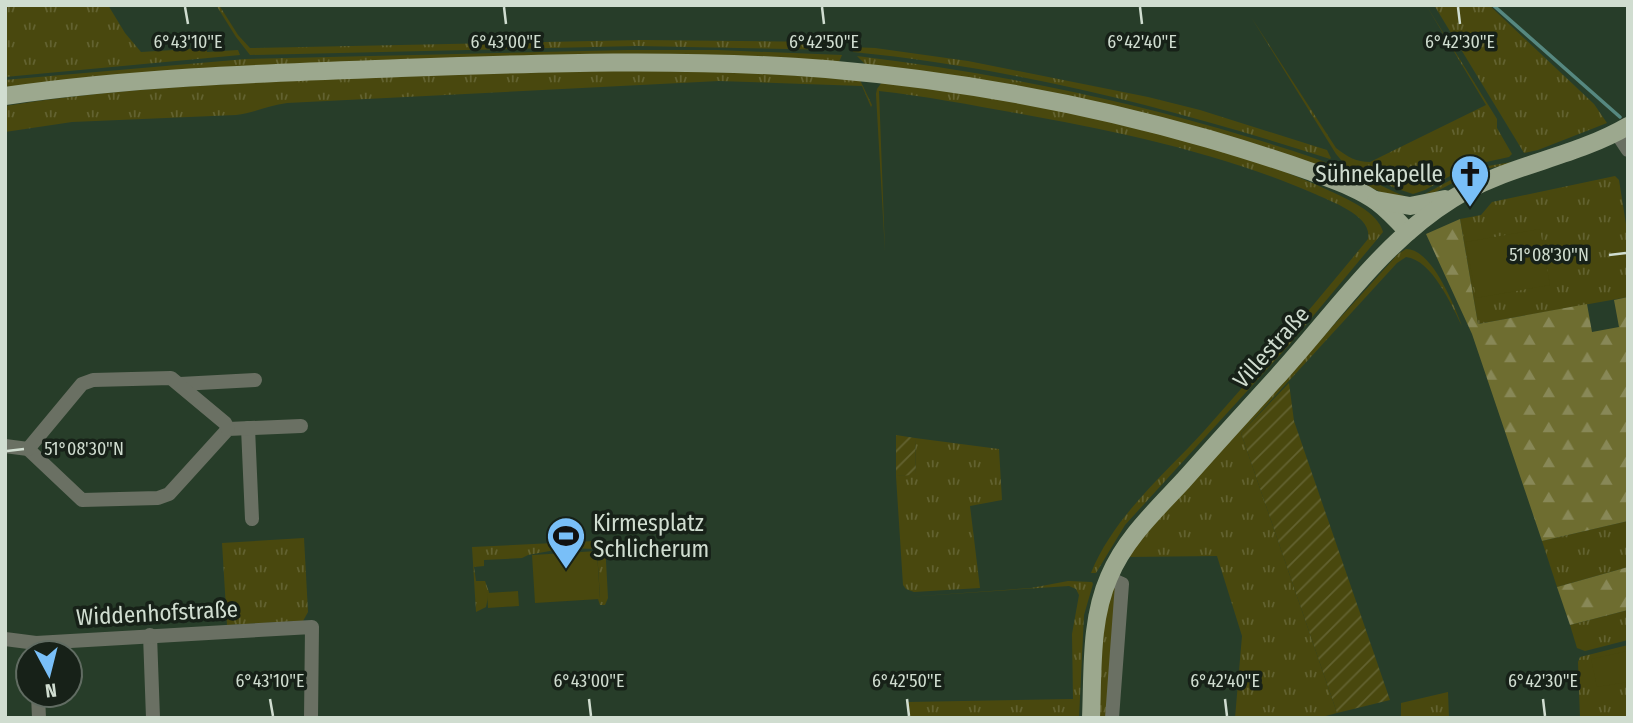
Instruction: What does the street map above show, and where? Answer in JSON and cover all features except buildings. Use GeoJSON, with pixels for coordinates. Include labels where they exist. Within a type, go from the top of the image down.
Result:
{"type":"FeatureCollection","features":[{"type":"Feature","properties":{"kind":"main road"},"geometry":{"type":"LineString","coordinates":[[5,96],[160,80],[407,68],[649,63],[741,64],[826,69],[962,85],[1112,114],[1259,154],[1330,179],[1374,200],[1409,206],[1455,197]]}},
{"type":"Feature","properties":{"kind":"main road","name":"Villestraße"},"geometry":{"type":"LineString","coordinates":[[1091,718],[1096,627],[1108,578],[1124,549],[1145,522],[1296,357],[1373,268],[1408,232],[1455,197],[1479,184],[1598,141],[1622,129]]}},
{"type":"Feature","properties":{"kind":"main road"},"geometry":{"type":"LineString","coordinates":[[1374,200],[1408,232]]}},
{"type":"Feature","properties":{"kind":"street"},"geometry":{"type":"LineString","coordinates":[[1622,129],[1628,150]]}},
{"type":"Feature","properties":{"kind":"street"},"geometry":{"type":"LineString","coordinates":[[28,449],[86,382],[171,377],[225,423],[228,429]]}},
{"type":"Feature","properties":{"kind":"street"},"geometry":{"type":"LineString","coordinates":[[180,384],[255,380]]}},
{"type":"Feature","properties":{"kind":"street"},"geometry":{"type":"LineString","coordinates":[[5,446],[28,449],[82,500],[158,498],[169,494],[228,429],[301,426]]}},
{"type":"Feature","properties":{"kind":"street"},"geometry":{"type":"LineString","coordinates":[[248,428],[252,519]]}},
{"type":"Feature","properties":{"kind":"street"},"geometry":{"type":"LineString","coordinates":[[1108,578],[1122,584],[1112,718]]}},
{"type":"Feature","properties":{"kind":"street","name":"Widdenhofstraße"},"geometry":{"type":"LineString","coordinates":[[84,643],[150,635],[312,627],[311,718]]}},
{"type":"Feature","properties":{"kind":"street"},"geometry":{"type":"LineString","coordinates":[[150,635],[153,718]]}},
{"type":"Feature","properties":{"kind":"green space"},"geometry":{"type":"Polygon","coordinates":[[[5,5],[108,5],[125,33],[141,52],[206,48],[207,52],[238,50],[240,55],[5,77],[5,5]]]}},
{"type":"Feature","properties":{"kind":"green space"},"geometry":{"type":"Polygon","coordinates":[[[216,5],[219,5],[238,35],[250,48],[641,40],[824,42],[829,39],[830,34],[840,50],[637,46],[250,55],[216,5]]]}},
{"type":"Feature","properties":{"kind":"green space"},"geometry":{"type":"Polygon","coordinates":[[[1426,5],[1497,119],[1497,128],[1512,154],[1509,157],[1468,166],[1413,194],[1347,167],[1336,154],[1251,17],[1336,148],[1352,158],[1370,162],[1486,105],[1426,5]]]}},
{"type":"Feature","properties":{"kind":"green space"},"geometry":{"type":"Polygon","coordinates":[[[1434,5],[1489,5],[1594,104],[1607,123],[1524,153],[1434,5]]]}},
{"type":"Feature","properties":{"kind":"green space"},"geometry":{"type":"Polygon","coordinates":[[[851,47],[968,61],[1148,97],[1200,110],[1327,150],[1331,158],[1213,123],[1094,93],[974,68],[853,52],[851,47]]]}},
{"type":"Feature","properties":{"kind":"green space"},"geometry":{"type":"Polygon","coordinates":[[[628,50],[842,55],[839,62],[82,80],[5,87],[5,80],[246,59],[628,50]]]}},
{"type":"Feature","properties":{"kind":"green space"},"geometry":{"type":"Polygon","coordinates":[[[857,56],[1005,78],[1151,110],[1304,154],[1407,197],[1395,199],[1353,179],[866,65],[857,56]]]}},
{"type":"Feature","properties":{"kind":"green space"},"geometry":{"type":"Polygon","coordinates":[[[619,70],[765,73],[860,80],[872,105],[871,107],[862,86],[719,81],[287,103],[236,115],[72,122],[5,132],[5,106],[100,94],[304,80],[619,70]]]}},
{"type":"Feature","properties":{"kind":"green space"},"geometry":{"type":"Polygon","coordinates":[[[882,82],[1059,111],[1207,147],[1269,166],[1330,191],[1369,212],[1380,225],[1383,232],[1289,345],[1125,525],[1096,573],[1091,573],[1101,552],[1126,515],[1287,336],[1368,239],[1368,231],[1358,217],[1331,201],[1279,179],[1206,155],[1054,120],[879,91],[885,252],[876,94],[882,82]]]}},
{"type":"Feature","properties":{"kind":"green space"},"geometry":{"type":"Polygon","coordinates":[[[1511,162],[1475,171],[1428,196],[1425,194],[1471,169],[1511,162]]]}},
{"type":"Feature","properties":{"kind":"green space"},"geometry":{"type":"Polygon","coordinates":[[[1615,176],[1619,180],[1628,237],[1628,297],[1478,324],[1460,219],[1481,215],[1492,202],[1615,176]]]}},
{"type":"Feature","properties":{"kind":"green space"},"geometry":{"type":"Polygon","coordinates":[[[1460,219],[1478,324],[1587,304],[1592,332],[1619,327],[1614,300],[1628,297],[1628,521],[1542,541],[1472,334],[1426,234],[1460,219]]]}},
{"type":"Feature","properties":{"kind":"green space"},"geometry":{"type":"Polygon","coordinates":[[[1540,229],[1550,285],[1476,298],[1466,242],[1540,229]]]}},
{"type":"Feature","properties":{"kind":"green space"},"geometry":{"type":"Polygon","coordinates":[[[1406,249],[1416,251],[1433,268],[1448,292],[1462,326],[1432,274],[1415,260],[1406,257],[1397,263],[1241,433],[1337,713],[1318,718],[1235,718],[1242,636],[1217,556],[1126,557],[1132,547],[1398,254],[1406,249]]]}},
{"type":"Feature","properties":{"kind":"green space"},"geometry":{"type":"Polygon","coordinates":[[[1289,383],[1294,421],[1390,700],[1337,713],[1241,433],[1289,383]]]}},
{"type":"Feature","properties":{"kind":"green space"},"geometry":{"type":"Polygon","coordinates":[[[896,435],[915,438],[916,475],[896,476],[896,435]]]}},
{"type":"Feature","properties":{"kind":"green space"},"geometry":{"type":"Polygon","coordinates":[[[915,438],[999,449],[1002,500],[970,506],[980,588],[914,592],[903,585],[896,476],[916,474],[915,438]]]}},
{"type":"Feature","properties":{"kind":"green space"},"geometry":{"type":"Polygon","coordinates":[[[1628,521],[1628,567],[1557,587],[1542,541],[1628,521]]]}},
{"type":"Feature","properties":{"kind":"green space"},"geometry":{"type":"Polygon","coordinates":[[[304,538],[308,612],[303,621],[227,625],[222,543],[304,538]]]}},
{"type":"Feature","properties":{"kind":"green space"},"geometry":{"type":"Polygon","coordinates":[[[595,541],[605,543],[608,598],[605,605],[600,605],[598,599],[597,549],[566,548],[522,558],[484,560],[484,566],[474,567],[476,581],[485,581],[489,592],[486,607],[476,612],[472,547],[595,541]]]}},
{"type":"Feature","properties":{"kind":"green space","name":"Kirmesplatz Schlicherum"},"geometry":{"type":"Polygon","coordinates":[[[597,551],[600,599],[535,603],[532,555],[597,551]]]}},
{"type":"Feature","properties":{"kind":"green space"},"geometry":{"type":"Polygon","coordinates":[[[1628,567],[1628,610],[1570,625],[1557,587],[1628,567]]]}},
{"type":"Feature","properties":{"kind":"green space"},"geometry":{"type":"Polygon","coordinates":[[[1068,581],[1093,584],[1084,615],[1079,718],[909,718],[908,702],[1073,699],[1072,634],[1079,595],[1076,589],[1069,586],[907,597],[1031,588],[1068,581]]]}},
{"type":"Feature","properties":{"kind":"green space"},"geometry":{"type":"Polygon","coordinates":[[[1112,585],[1118,589],[1109,718],[1097,718],[1101,637],[1112,585]]]}},
{"type":"Feature","properties":{"kind":"green space"},"geometry":{"type":"Polygon","coordinates":[[[518,591],[519,606],[488,608],[487,593],[518,591]]]}},
{"type":"Feature","properties":{"kind":"green space"},"geometry":{"type":"Polygon","coordinates":[[[1628,610],[1628,640],[1585,651],[1577,648],[1570,625],[1628,610]]]}},
{"type":"Feature","properties":{"kind":"green space"},"geometry":{"type":"Polygon","coordinates":[[[1628,645],[1628,718],[1580,718],[1580,657],[1628,645]]]}},
{"type":"Feature","properties":{"kind":"green space"},"geometry":{"type":"Polygon","coordinates":[[[1628,651],[1628,682],[1597,687],[1591,659],[1628,651]]]}},
{"type":"Feature","properties":{"kind":"green space"},"geometry":{"type":"Polygon","coordinates":[[[1448,692],[1449,718],[1401,718],[1401,703],[1448,692]]]}},
{"type":"Feature","properties":{"kind":"waterway"},"geometry":{"type":"LineString","coordinates":[[1493,5],[1620,117]]}},
{"type":"Feature","properties":{"kind":"place","name":"Sühnekapelle"},"geometry":{"type":"Point","coordinates":[1470,208]}},
{"type":"Feature","properties":{"kind":"place","name":"Kirmesplatz Schlicherum"},"geometry":{"type":"Point","coordinates":[566,570]}}]}
